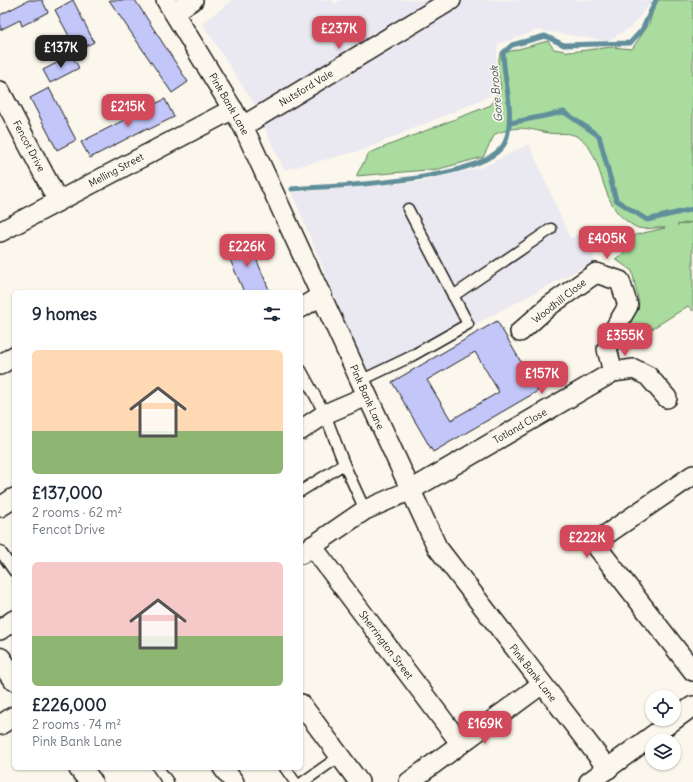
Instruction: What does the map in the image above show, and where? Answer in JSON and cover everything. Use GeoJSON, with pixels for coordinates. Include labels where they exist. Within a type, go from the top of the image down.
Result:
{"type":"FeatureCollection","features":[{"type":"Feature","properties":{"kind":"street"},"geometry":{"type":"LineString","coordinates":[[170,6],[193,0]]}},
{"type":"Feature","properties":{"kind":"street","name":"Nutsford Vale"},"geometry":{"type":"LineString","coordinates":[[243,126],[450,0]]}},
{"type":"Feature","properties":{"kind":"street","name":"Pink Bank Lane"},"geometry":{"type":"LineString","coordinates":[[170,6],[243,126],[437,548],[608,769]]}},
{"type":"Feature","properties":{"kind":"street","name":"Fencot Drive"},"geometry":{"type":"LineString","coordinates":[[0,90],[58,201]]}},
{"type":"Feature","properties":{"kind":"street","name":"Melling Street"},"geometry":{"type":"LineString","coordinates":[[0,232],[233,110]]}},
{"type":"Feature","properties":{"kind":"street","name":"Woodhill Close"},"geometry":{"type":"LineString","coordinates":[[520,332],[549,306],[596,273],[620,281],[628,306],[615,328],[607,349],[613,372]]}},
{"type":"Feature","properties":{"kind":"street"},"geometry":{"type":"LineString","coordinates":[[303,307],[322,295]]}},
{"type":"Feature","properties":{"kind":"street"},"geometry":{"type":"LineString","coordinates":[[0,366],[12,357]]}},
{"type":"Feature","properties":{"kind":"street","name":"Totland Close"},"geometry":{"type":"LineString","coordinates":[[307,550],[365,510],[411,490],[613,372],[634,369],[648,376],[667,398]]}},
{"type":"Feature","properties":{"kind":"street"},"geometry":{"type":"LineString","coordinates":[[303,429],[363,388]]}},
{"type":"Feature","properties":{"kind":"street"},"geometry":{"type":"LineString","coordinates":[[693,475],[594,543],[693,671]]}},
{"type":"Feature","properties":{"kind":"street"},"geometry":{"type":"LineString","coordinates":[[0,507],[12,499]]}},
{"type":"Feature","properties":{"kind":"street","name":"Sherrington Street"},"geometry":{"type":"LineString","coordinates":[[307,550],[461,744]]}},
{"type":"Feature","properties":{"kind":"street"},"geometry":{"type":"LineString","coordinates":[[0,630],[12,621]]}},
{"type":"Feature","properties":{"kind":"street"},"geometry":{"type":"LineString","coordinates":[[0,659],[12,676]]}},
{"type":"Feature","properties":{"kind":"street"},"geometry":{"type":"LineString","coordinates":[[409,782],[542,684]]}},
{"type":"Feature","properties":{"kind":"street"},"geometry":{"type":"LineString","coordinates":[[589,782],[693,706]]}},
{"type":"Feature","properties":{"kind":"street"},"geometry":{"type":"LineString","coordinates":[[303,707],[359,782]]}},
{"type":"Feature","properties":{"kind":"street"},"geometry":{"type":"LineString","coordinates":[[0,725],[12,717]]}},
{"type":"Feature","properties":{"kind":"street"},"geometry":{"type":"LineString","coordinates":[[82,770],[91,782]]}},
{"type":"Feature","properties":{"kind":"street"},"geometry":{"type":"LineString","coordinates":[[225,770],[234,782]]}},
{"type":"Feature","properties":{"kind":"lane"},"geometry":{"type":"LineString","coordinates":[[363,388],[408,358],[468,324],[408,209]]}},
{"type":"Feature","properties":{"kind":"lane"},"geometry":{"type":"LineString","coordinates":[[453,296],[551,229]]}},
{"type":"Feature","properties":{"kind":"lane"},"geometry":{"type":"LineString","coordinates":[[303,374],[325,414],[344,464],[365,510]]}},
{"type":"Feature","properties":{"kind":"lane"},"geometry":{"type":"LineString","coordinates":[[303,490],[344,464]]}},
{"type":"Feature","properties":{"kind":"lane"},"geometry":{"type":"LineString","coordinates":[[0,552],[12,565]]}},
{"type":"Feature","properties":{"kind":"lane"},"geometry":{"type":"LineString","coordinates":[[303,782],[340,756]]}},
{"type":"Feature","properties":{"kind":"lane"},"geometry":{"type":"LineString","coordinates":[[159,770],[168,782]]}},
{"type":"Feature","properties":{"kind":"lane"},"geometry":{"type":"LineString","coordinates":[[287,770],[296,782]]}},
{"type":"Feature","properties":{"kind":"shaded area"},"geometry":{"type":"Polygon","coordinates":[[[233,0],[332,0],[335,4],[340,0],[653,0],[631,27],[608,41],[538,30],[498,44],[492,95],[363,150],[284,170],[253,102],[202,23],[233,0]]]}},
{"type":"Feature","properties":{"kind":"shaded area"},"geometry":{"type":"Polygon","coordinates":[[[529,144],[570,238],[586,233],[595,261],[369,380],[292,193],[419,182],[483,167],[529,144]]]}},
{"type":"Feature","properties":{"kind":"green space"},"geometry":{"type":"Polygon","coordinates":[[[656,0],[693,0],[693,311],[688,306],[620,349],[639,303],[632,271],[615,259],[631,248],[635,235],[665,228],[638,228],[618,213],[611,203],[593,154],[586,144],[578,137],[571,134],[552,134],[522,128],[510,129],[495,134],[483,157],[439,169],[356,176],[369,153],[491,105],[501,87],[497,68],[500,54],[548,41],[554,49],[570,52],[612,47],[632,49],[649,24],[656,0]]]}},
{"type":"Feature","properties":{"kind":"building"},"geometry":{"type":"Polygon","coordinates":[[[29,0],[42,0],[48,12],[22,26],[20,20],[0,30],[0,15],[29,0]]]}},
{"type":"Feature","properties":{"kind":"building"},"geometry":{"type":"Polygon","coordinates":[[[73,0],[94,42],[77,51],[55,10],[73,0]]]}},
{"type":"Feature","properties":{"kind":"building"},"geometry":{"type":"Polygon","coordinates":[[[109,0],[135,0],[188,82],[172,93],[109,0]]]}},
{"type":"Feature","properties":{"kind":"building"},"geometry":{"type":"Polygon","coordinates":[[[72,55],[79,68],[50,83],[43,70],[72,55]]]}},
{"type":"Feature","properties":{"kind":"building"},"geometry":{"type":"Polygon","coordinates":[[[49,88],[76,140],[57,150],[30,98],[49,88]]]}},
{"type":"Feature","properties":{"kind":"building"},"geometry":{"type":"Polygon","coordinates":[[[165,99],[174,117],[148,130],[147,128],[90,158],[81,142],[165,99]]]}},
{"type":"Feature","properties":{"kind":"building"},"geometry":{"type":"Polygon","coordinates":[[[248,239],[269,290],[243,290],[225,248],[248,239]]]}},
{"type":"Feature","properties":{"kind":"building"},"geometry":{"type":"Polygon","coordinates":[[[497,321],[538,391],[433,452],[392,382],[497,321]],[[475,352],[427,380],[451,420],[499,392],[475,352]]]}},
{"type":"Feature","properties":{"kind":"waterway","name":"Gore Brook"},"geometry":{"type":"LineString","coordinates":[[292,189],[408,179],[442,173],[472,165],[494,154],[506,140],[509,119],[503,53],[512,45],[545,36],[564,45],[630,43],[642,30],[656,0]]}},
{"type":"Feature","properties":{"kind":"waterway"},"geometry":{"type":"LineString","coordinates":[[510,123],[564,112],[599,136],[616,200],[647,220],[693,209]]}}]}
